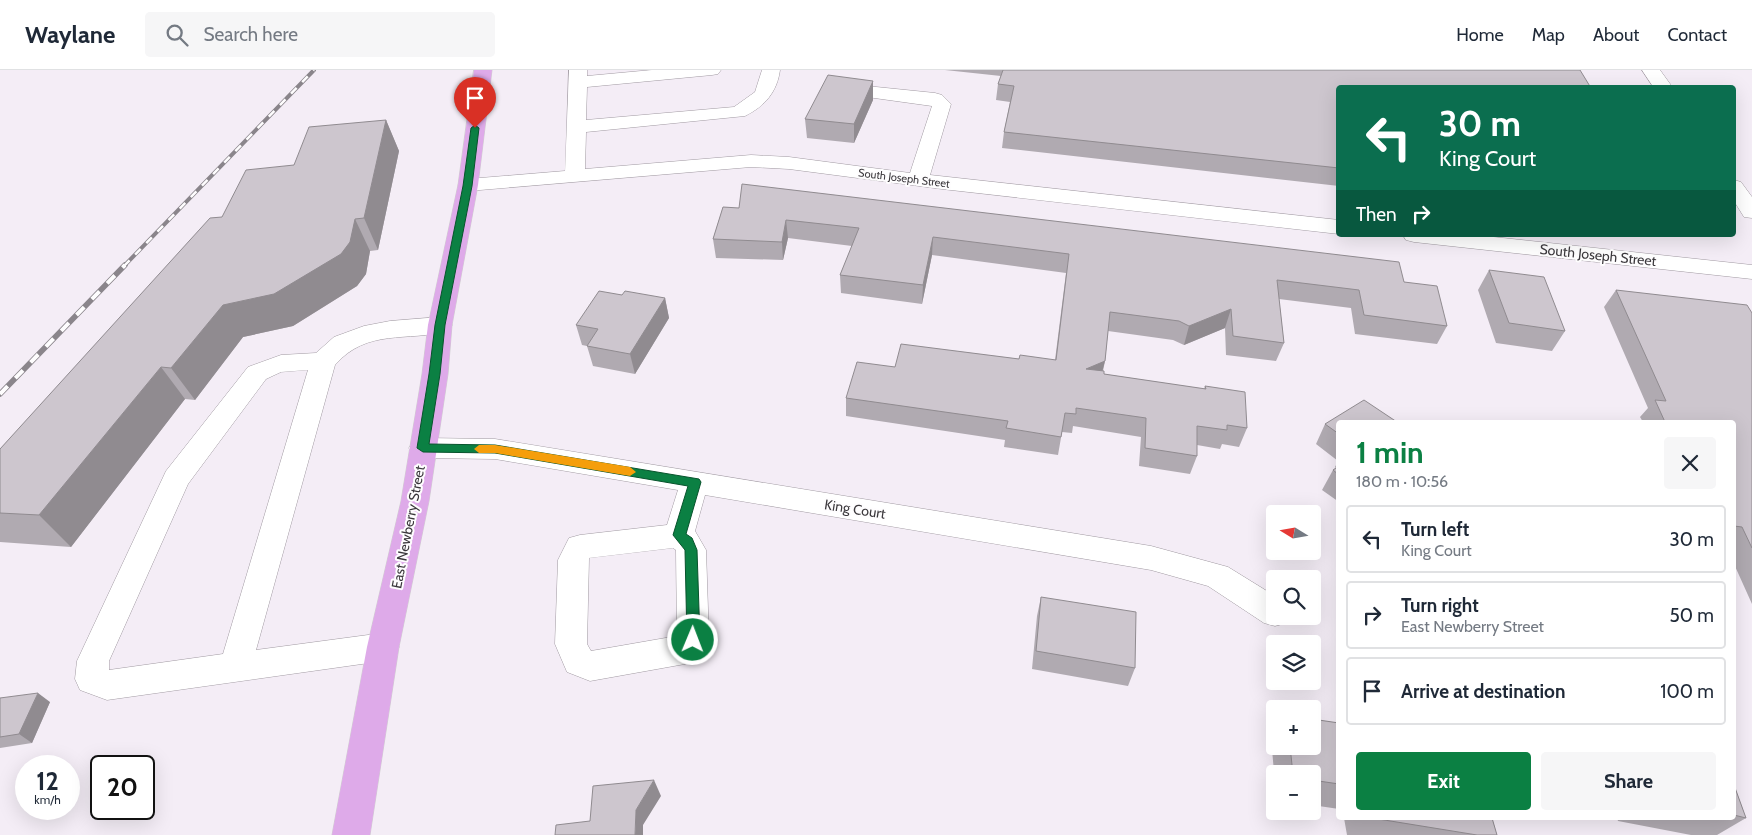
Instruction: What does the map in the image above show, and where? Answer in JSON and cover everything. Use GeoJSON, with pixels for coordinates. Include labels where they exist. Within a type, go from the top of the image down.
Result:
{"type":"FeatureCollection","features":[{"type":"Feature","properties":{"kind":"main road","name":"East Newberry Street"},"geometry":{"type":"LineString","coordinates":[[351,835],[383,647],[415,501],[435,374],[440,325],[468,186],[483,70]]}},
{"type":"Feature","properties":{"kind":"street"},"geometry":{"type":"LineString","coordinates":[[575,176],[578,76],[712,70]]}},
{"type":"Feature","properties":{"kind":"street"},"geometry":{"type":"LineString","coordinates":[[576,126],[738,112],[749,107],[766,91],[771,70]]}},
{"type":"Feature","properties":{"kind":"street"},"geometry":{"type":"LineString","coordinates":[[1652,70],[1662,85]]}},
{"type":"Feature","properties":{"kind":"street"},"geometry":{"type":"LineString","coordinates":[[824,86],[935,99],[942,104],[918,180]]}},
{"type":"Feature","properties":{"kind":"street","name":"South Joseph Street"},"geometry":{"type":"LineString","coordinates":[[468,186],[751,161],[789,163],[918,180],[1336,227]]}},
{"type":"Feature","properties":{"kind":"street"},"geometry":{"type":"LineString","coordinates":[[1736,189],[1752,212]]}},
{"type":"Feature","properties":{"kind":"street","name":"South Joseph Street"},"geometry":{"type":"LineString","coordinates":[[1432,237],[1752,272]]}},
{"type":"Feature","properties":{"kind":"street"},"geometry":{"type":"LineString","coordinates":[[235,668],[323,362],[344,342],[378,332],[440,325]]}},
{"type":"Feature","properties":{"kind":"street"},"geometry":{"type":"LineString","coordinates":[[323,362],[277,363],[267,366],[257,373],[183,468],[176,479],[93,662],[92,679],[107,684],[383,647]]}},
{"type":"Feature","properties":{"kind":"street","name":"King Court"},"geometry":{"type":"LineString","coordinates":[[423,448],[495,449],[1151,558],[1217,576],[1266,607]]}},
{"type":"Feature","properties":{"kind":"street"},"geometry":{"type":"LineString","coordinates":[[679,535],[695,482]]}},
{"type":"Feature","properties":{"kind":"street"},"geometry":{"type":"LineString","coordinates":[[679,535],[687,542],[691,550],[693,640],[685,650],[590,666],[579,662],[571,644],[574,554],[580,547],[679,535]]}},
{"type":"Feature","properties":{"kind":"building"},"geometry":{"type":"Polygon","coordinates":[[[1003,70],[1580,70],[1589,85],[1336,85],[1336,168],[1004,132],[1014,86],[998,84],[1003,70]]]}},
{"type":"Feature","properties":{"kind":"building"},"geometry":{"type":"Polygon","coordinates":[[[828,75],[873,81],[854,124],[805,119],[828,75]]]}},
{"type":"Feature","properties":{"kind":"building"},"geometry":{"type":"Polygon","coordinates":[[[386,120],[364,218],[355,219],[350,242],[341,254],[274,294],[223,305],[171,368],[161,367],[39,515],[0,513],[0,449],[210,218],[222,217],[246,170],[294,165],[309,127],[386,120]]]}},
{"type":"Feature","properties":{"kind":"building"},"geometry":{"type":"Polygon","coordinates":[[[742,184],[1399,262],[1404,282],[1437,286],[1447,326],[1364,315],[1359,290],[1277,280],[1284,343],[1233,336],[1231,309],[1189,326],[1179,321],[1110,312],[1105,361],[1086,369],[1104,371],[1104,374],[1206,389],[1205,386],[1245,392],[1247,428],[1227,425],[1227,430],[1197,426],[1197,456],[1145,448],[1146,418],[1076,408],[1076,414],[1065,413],[1061,437],[1006,428],[1008,421],[846,398],[857,362],[895,367],[901,344],[1019,359],[1020,355],[1056,360],[1069,254],[933,237],[923,285],[840,275],[859,228],[786,220],[782,242],[713,239],[723,207],[739,208],[742,184]]]}},
{"type":"Feature","properties":{"kind":"building"},"geometry":{"type":"Polygon","coordinates":[[[1489,270],[1544,277],[1565,331],[1509,323],[1489,270]]]}},
{"type":"Feature","properties":{"kind":"building"},"geometry":{"type":"Polygon","coordinates":[[[1616,290],[1747,305],[1752,313],[1752,548],[1742,527],[1736,526],[1736,420],[1664,420],[1655,400],[1666,401],[1616,290]]]}},
{"type":"Feature","properties":{"kind":"building"},"geometry":{"type":"Polygon","coordinates":[[[599,291],[622,295],[625,291],[665,298],[630,354],[587,346],[598,329],[576,325],[599,291]]]}},
{"type":"Feature","properties":{"kind":"building"},"geometry":{"type":"Polygon","coordinates":[[[1364,400],[1394,420],[1336,420],[1336,432],[1325,424],[1364,400]]]}},
{"type":"Feature","properties":{"kind":"building"},"geometry":{"type":"Polygon","coordinates":[[[1041,597],[1136,612],[1135,668],[1036,651],[1041,597]]]}},
{"type":"Feature","properties":{"kind":"building"},"geometry":{"type":"Polygon","coordinates":[[[38,693],[19,734],[0,737],[0,698],[38,693]]]}},
{"type":"Feature","properties":{"kind":"building"},"geometry":{"type":"Polygon","coordinates":[[[1321,720],[1336,723],[1336,784],[1321,781],[1321,765],[1292,765],[1291,755],[1321,755],[1321,720]]]}},
{"type":"Feature","properties":{"kind":"building"},"geometry":{"type":"Polygon","coordinates":[[[654,780],[636,810],[635,835],[555,835],[556,825],[590,821],[593,786],[654,780]]]}},
{"type":"Feature","properties":{"kind":"building"},"geometry":{"type":"Polygon","coordinates":[[[1736,790],[1746,818],[1736,816],[1736,790]]]}},
{"type":"Feature","properties":{"kind":"building"},"geometry":{"type":"Polygon","coordinates":[[[1384,820],[1493,820],[1497,835],[1477,835],[1384,820]]]}},
{"type":"Feature","properties":{"kind":"railway"},"geometry":{"type":"LineString","coordinates":[[124,266],[314,70]]}},
{"type":"Feature","properties":{"kind":"railway"},"geometry":{"type":"LineString","coordinates":[[0,394],[125,265]]}},
{"type":"Feature","properties":{"kind":"slow traffic"},"geometry":{"type":"LineString","coordinates":[[479,449],[495,449],[630,472]]}},
{"type":"Feature","properties":{"kind":"route"},"geometry":{"type":"LineString","coordinates":[[475,128],[468,186],[440,325],[435,374],[423,448],[495,449],[695,482],[679,535],[687,542],[691,550],[693,640]]}}]}
